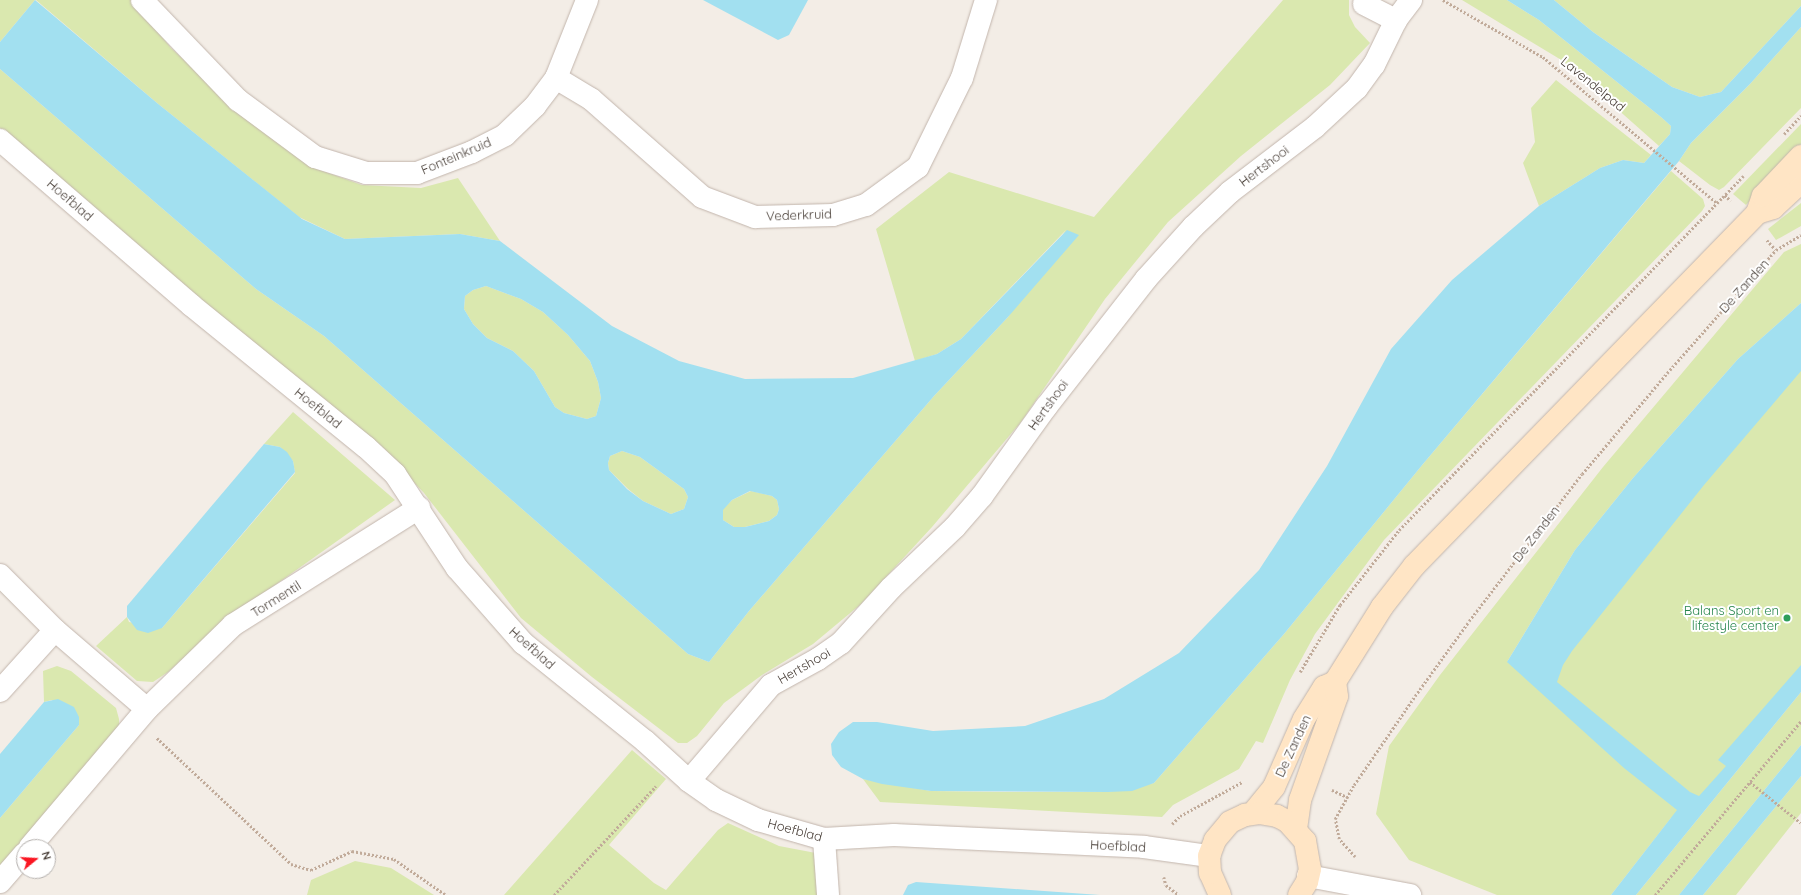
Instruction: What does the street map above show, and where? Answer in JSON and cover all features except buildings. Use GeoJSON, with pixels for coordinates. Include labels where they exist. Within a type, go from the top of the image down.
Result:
{"type":"FeatureCollection","features":[{"type":"Feature","properties":{"kind":"main road","name":"De Zanden"},"geometry":{"type":"LineString","coordinates":[[1253,813],[1274,787],[1304,719],[1324,687],[1335,682],[1382,607],[1429,549],[1757,213],[1763,196],[1801,156]]}},
{"type":"Feature","properties":{"kind":"main road","name":"De Zanden"},"geometry":{"type":"LineString","coordinates":[[1757,213],[1773,208],[1801,182]]}},
{"type":"Feature","properties":{"kind":"main road","name":"De Zanden"},"geometry":{"type":"LineString","coordinates":[[1296,829],[1300,800],[1337,696],[1335,682]]}},
{"type":"Feature","properties":{"kind":"main road"},"geometry":{"type":"LineString","coordinates":[[1220,895],[1210,873],[1209,856],[1215,840],[1224,827],[1237,818],[1253,813],[1276,816],[1296,829],[1307,847],[1310,862],[1308,876],[1299,895]]}},
{"type":"Feature","properties":{"kind":"street","name":"Fonteinkruid"},"geometry":{"type":"LineString","coordinates":[[142,0],[238,100],[315,157],[366,173],[417,173],[472,152],[505,135],[535,106],[556,78],[587,0]]}},
{"type":"Feature","properties":{"kind":"street","name":"Vederkruid"},"geometry":{"type":"LineString","coordinates":[[556,78],[591,100],[702,197],[755,217],[833,215],[866,205],[918,167],[962,78],[986,0]]}},
{"type":"Feature","properties":{"kind":"street","name":"Hertshooi"},"geometry":{"type":"LineString","coordinates":[[689,781],[771,685],[818,659],[841,643],[891,588],[955,527],[982,496],[1051,401],[1151,273],[1193,227],[1230,192],[1315,127],[1356,88],[1374,65],[1396,20],[1411,0]]}},
{"type":"Feature","properties":{"kind":"street"},"geometry":{"type":"LineString","coordinates":[[1364,4],[1396,20]]}},
{"type":"Feature","properties":{"kind":"street","name":"Hoefblad"},"geometry":{"type":"LineString","coordinates":[[0,140],[192,305],[366,447],[395,474],[458,568],[523,643],[672,764],[689,781],[716,800],[752,817],[824,838],[894,835],[926,836],[1144,848],[1209,856]]}},
{"type":"Feature","properties":{"kind":"street","name":"Tormentil"},"geometry":{"type":"LineString","coordinates":[[37,839],[143,715],[234,625],[419,508]]}},
{"type":"Feature","properties":{"kind":"street"},"geometry":{"type":"LineString","coordinates":[[0,575],[54,630],[143,715]]}},
{"type":"Feature","properties":{"kind":"street"},"geometry":{"type":"LineString","coordinates":[[0,691],[54,630]]}},
{"type":"Feature","properties":{"kind":"street"},"geometry":{"type":"LineString","coordinates":[[824,838],[828,895]]}},
{"type":"Feature","properties":{"kind":"street"},"geometry":{"type":"LineString","coordinates":[[0,882],[16,863]]}},
{"type":"Feature","properties":{"kind":"street"},"geometry":{"type":"LineString","coordinates":[[1308,876],[1410,895]]}},
{"type":"Feature","properties":{"kind":"path","name":"Lavendelpad"},"geometry":{"type":"LineString","coordinates":[[1443,0],[1543,57],[1634,131],[1717,203],[1724,195],[1728,198]]}},
{"type":"Feature","properties":{"kind":"path","name":"De Zanden"},"geometry":{"type":"LineString","coordinates":[[1357,862],[1337,834],[1335,819],[1347,796],[1393,727],[1469,620],[1582,474],[1667,373],[1776,250],[1801,235]]}},
{"type":"Feature","properties":{"kind":"path"},"geometry":{"type":"LineString","coordinates":[[1771,245],[1776,250]]}},
{"type":"Feature","properties":{"kind":"path"},"geometry":{"type":"LineString","coordinates":[[143,715],[291,864],[311,870],[352,851],[394,859],[446,895]]}},
{"type":"Feature","properties":{"kind":"path"},"geometry":{"type":"LineString","coordinates":[[1655,895],[1801,721]]}},
{"type":"Feature","properties":{"kind":"path"},"geometry":{"type":"LineString","coordinates":[[554,895],[667,774],[672,764]]}},
{"type":"Feature","properties":{"kind":"path"},"geometry":{"type":"LineString","coordinates":[[1170,819],[1174,822],[1180,816],[1244,781]]}},
{"type":"Feature","properties":{"kind":"path"},"geometry":{"type":"LineString","coordinates":[[1750,782],[1801,823]]}},
{"type":"Feature","properties":{"kind":"path"},"geometry":{"type":"LineString","coordinates":[[1164,874],[1166,885],[1179,895]]}},
{"type":"Feature","properties":{"kind":"green space"},"geometry":{"type":"Polygon","coordinates":[[[0,0],[35,0],[0,42],[0,0]]]}},
{"type":"Feature","properties":{"kind":"green space"},"geometry":{"type":"Polygon","coordinates":[[[36,0],[132,0],[171,48],[254,123],[312,167],[362,185],[421,188],[458,178],[500,241],[460,234],[345,239],[299,217],[157,103],[36,0]]]}},
{"type":"Feature","properties":{"kind":"green space"},"geometry":{"type":"Polygon","coordinates":[[[1283,0],[1349,0],[1349,15],[1355,27],[1370,43],[1330,85],[1241,156],[1168,222],[1105,299],[1021,422],[932,527],[861,604],[813,644],[762,675],[724,703],[697,736],[687,743],[678,743],[592,677],[521,618],[424,493],[404,472],[128,241],[0,128],[0,69],[256,289],[324,336],[688,654],[709,662],[749,611],[934,396],[1008,317],[1066,230],[961,339],[937,354],[915,361],[876,229],[949,172],[1094,217],[1283,0]]]}},
{"type":"Feature","properties":{"kind":"green space"},"geometry":{"type":"Polygon","coordinates":[[[1462,0],[1507,0],[1539,20],[1661,117],[1671,126],[1670,134],[1659,146],[1563,61],[1462,0]]]}},
{"type":"Feature","properties":{"kind":"green space"},"geometry":{"type":"Polygon","coordinates":[[[1554,0],[1801,0],[1801,6],[1721,92],[1700,97],[1672,87],[1593,32],[1554,0]]]}},
{"type":"Feature","properties":{"kind":"green space"},"geometry":{"type":"Polygon","coordinates":[[[1801,27],[1801,108],[1724,187],[1719,190],[1710,185],[1679,161],[1691,143],[1750,84],[1801,27]]]}},
{"type":"Feature","properties":{"kind":"green space"},"geometry":{"type":"Polygon","coordinates":[[[1556,80],[1651,155],[1644,163],[1623,160],[1600,168],[1539,206],[1523,163],[1535,142],[1531,108],[1556,80]]]}},
{"type":"Feature","properties":{"kind":"green space"},"geometry":{"type":"Polygon","coordinates":[[[1801,124],[1801,144],[1746,205],[1733,194],[1801,124]]]}},
{"type":"Feature","properties":{"kind":"green space"},"geometry":{"type":"Polygon","coordinates":[[[1671,171],[1703,199],[1705,206],[1702,211],[1384,540],[1315,634],[1290,680],[1263,743],[1256,741],[1239,769],[1173,805],[1162,817],[880,802],[863,779],[931,791],[1003,792],[1108,792],[1154,783],[1284,634],[1423,464],[1671,171]]]}},
{"type":"Feature","properties":{"kind":"green space"},"geometry":{"type":"Polygon","coordinates":[[[1801,203],[1801,226],[1776,240],[1768,229],[1801,203]]]}},
{"type":"Feature","properties":{"kind":"green space"},"geometry":{"type":"Polygon","coordinates":[[[1801,244],[1801,303],[1738,359],[1633,478],[1575,550],[1507,662],[1801,354],[1801,683],[1681,826],[1671,818],[1611,895],[1497,895],[1409,860],[1376,814],[1389,746],[1440,675],[1603,467],[1784,252],[1801,244]]]}},
{"type":"Feature","properties":{"kind":"green space"},"geometry":{"type":"Polygon","coordinates":[[[486,286],[521,299],[543,312],[568,335],[590,361],[598,382],[601,398],[596,416],[587,419],[564,413],[555,407],[534,371],[513,351],[487,338],[473,324],[464,309],[465,296],[473,290],[486,286]]]}},
{"type":"Feature","properties":{"kind":"green space"},"geometry":{"type":"Polygon","coordinates":[[[293,412],[395,500],[230,617],[168,672],[153,682],[137,681],[96,646],[127,617],[129,622],[162,628],[295,473],[293,461],[280,447],[264,444],[293,412]]]}},
{"type":"Feature","properties":{"kind":"green space"},"geometry":{"type":"Polygon","coordinates":[[[622,451],[640,457],[684,489],[688,497],[684,509],[671,514],[643,501],[628,489],[609,470],[608,463],[610,456],[622,451]]]}},
{"type":"Feature","properties":{"kind":"green space"},"geometry":{"type":"Polygon","coordinates":[[[751,491],[772,496],[777,500],[779,509],[777,515],[769,521],[745,527],[734,527],[723,520],[723,509],[732,500],[751,491]]]}},
{"type":"Feature","properties":{"kind":"green space"},"geometry":{"type":"Polygon","coordinates":[[[57,666],[71,671],[116,708],[119,719],[119,732],[29,839],[16,839],[16,854],[0,873],[0,818],[79,725],[52,700],[44,702],[43,671],[57,666]]]}},
{"type":"Feature","properties":{"kind":"green space"},"geometry":{"type":"Polygon","coordinates":[[[1801,692],[1801,745],[1679,895],[1636,895],[1801,692]]]}},
{"type":"Feature","properties":{"kind":"green space"},"geometry":{"type":"Polygon","coordinates":[[[632,750],[666,779],[609,845],[654,883],[666,890],[718,830],[728,823],[779,846],[821,854],[817,895],[504,895],[632,750]]]}},
{"type":"Feature","properties":{"kind":"green space"},"geometry":{"type":"Polygon","coordinates":[[[1801,776],[1801,813],[1736,895],[1703,895],[1801,776]]]}},
{"type":"Feature","properties":{"kind":"green space"},"geometry":{"type":"Polygon","coordinates":[[[355,861],[391,868],[434,895],[307,895],[311,880],[355,861]]]}},
{"type":"Feature","properties":{"kind":"water"},"geometry":{"type":"Polygon","coordinates":[[[35,0],[157,103],[302,219],[345,239],[460,234],[500,241],[612,326],[679,361],[745,379],[853,378],[937,354],[961,339],[1067,230],[1079,235],[1008,317],[934,396],[749,611],[709,662],[688,654],[324,336],[256,289],[0,69],[0,42],[35,0]],[[486,286],[473,290],[465,296],[464,309],[473,324],[487,338],[513,351],[534,371],[555,407],[564,413],[587,419],[596,416],[601,398],[598,382],[590,361],[568,335],[543,312],[521,299],[486,286]],[[622,451],[610,456],[608,463],[609,470],[627,489],[643,501],[671,514],[684,509],[688,497],[684,489],[640,457],[622,451]],[[750,491],[732,500],[723,510],[723,520],[734,527],[745,527],[769,521],[777,515],[779,509],[777,500],[772,496],[750,491]]]}},
{"type":"Feature","properties":{"kind":"water"},"geometry":{"type":"Polygon","coordinates":[[[703,0],[808,0],[789,35],[778,40],[703,0]]]}},
{"type":"Feature","properties":{"kind":"water"},"geometry":{"type":"Polygon","coordinates":[[[1507,0],[1554,0],[1593,32],[1672,87],[1700,97],[1721,92],[1801,6],[1801,27],[1750,84],[1691,143],[1679,161],[1423,464],[1284,634],[1154,783],[1132,791],[1108,792],[931,791],[882,784],[863,779],[841,767],[832,755],[831,744],[839,732],[853,722],[877,722],[933,731],[1025,726],[1104,699],[1179,653],[1259,570],[1327,466],[1391,349],[1452,280],[1539,206],[1600,168],[1623,160],[1644,163],[1670,134],[1671,126],[1661,117],[1539,20],[1507,0]]]}},
{"type":"Feature","properties":{"kind":"water"},"geometry":{"type":"Polygon","coordinates":[[[1801,303],[1801,371],[1704,485],[1572,651],[1563,665],[1557,682],[1690,792],[1699,796],[1726,766],[1718,760],[1801,665],[1801,692],[1636,895],[1611,895],[1677,810],[1624,768],[1507,662],[1575,550],[1633,478],[1738,359],[1801,303]]]}},
{"type":"Feature","properties":{"kind":"water"},"geometry":{"type":"Polygon","coordinates":[[[264,444],[280,447],[287,452],[293,461],[295,472],[162,628],[148,633],[137,630],[127,617],[127,606],[264,444]]]}},
{"type":"Feature","properties":{"kind":"water"},"geometry":{"type":"Polygon","coordinates":[[[58,699],[74,707],[79,717],[79,725],[0,818],[0,754],[44,702],[58,699]]]}},
{"type":"Feature","properties":{"kind":"water"},"geometry":{"type":"Polygon","coordinates":[[[1801,745],[1801,776],[1703,895],[1679,895],[1801,745]]]}},
{"type":"Feature","properties":{"kind":"water"},"geometry":{"type":"Polygon","coordinates":[[[916,882],[1100,895],[903,895],[908,885],[916,882]]]}},
{"type":"Feature","properties":{"kind":"place","name":"Balans Sport en lifestyle center"},"geometry":{"type":"Point","coordinates":[1787,618]}}]}
